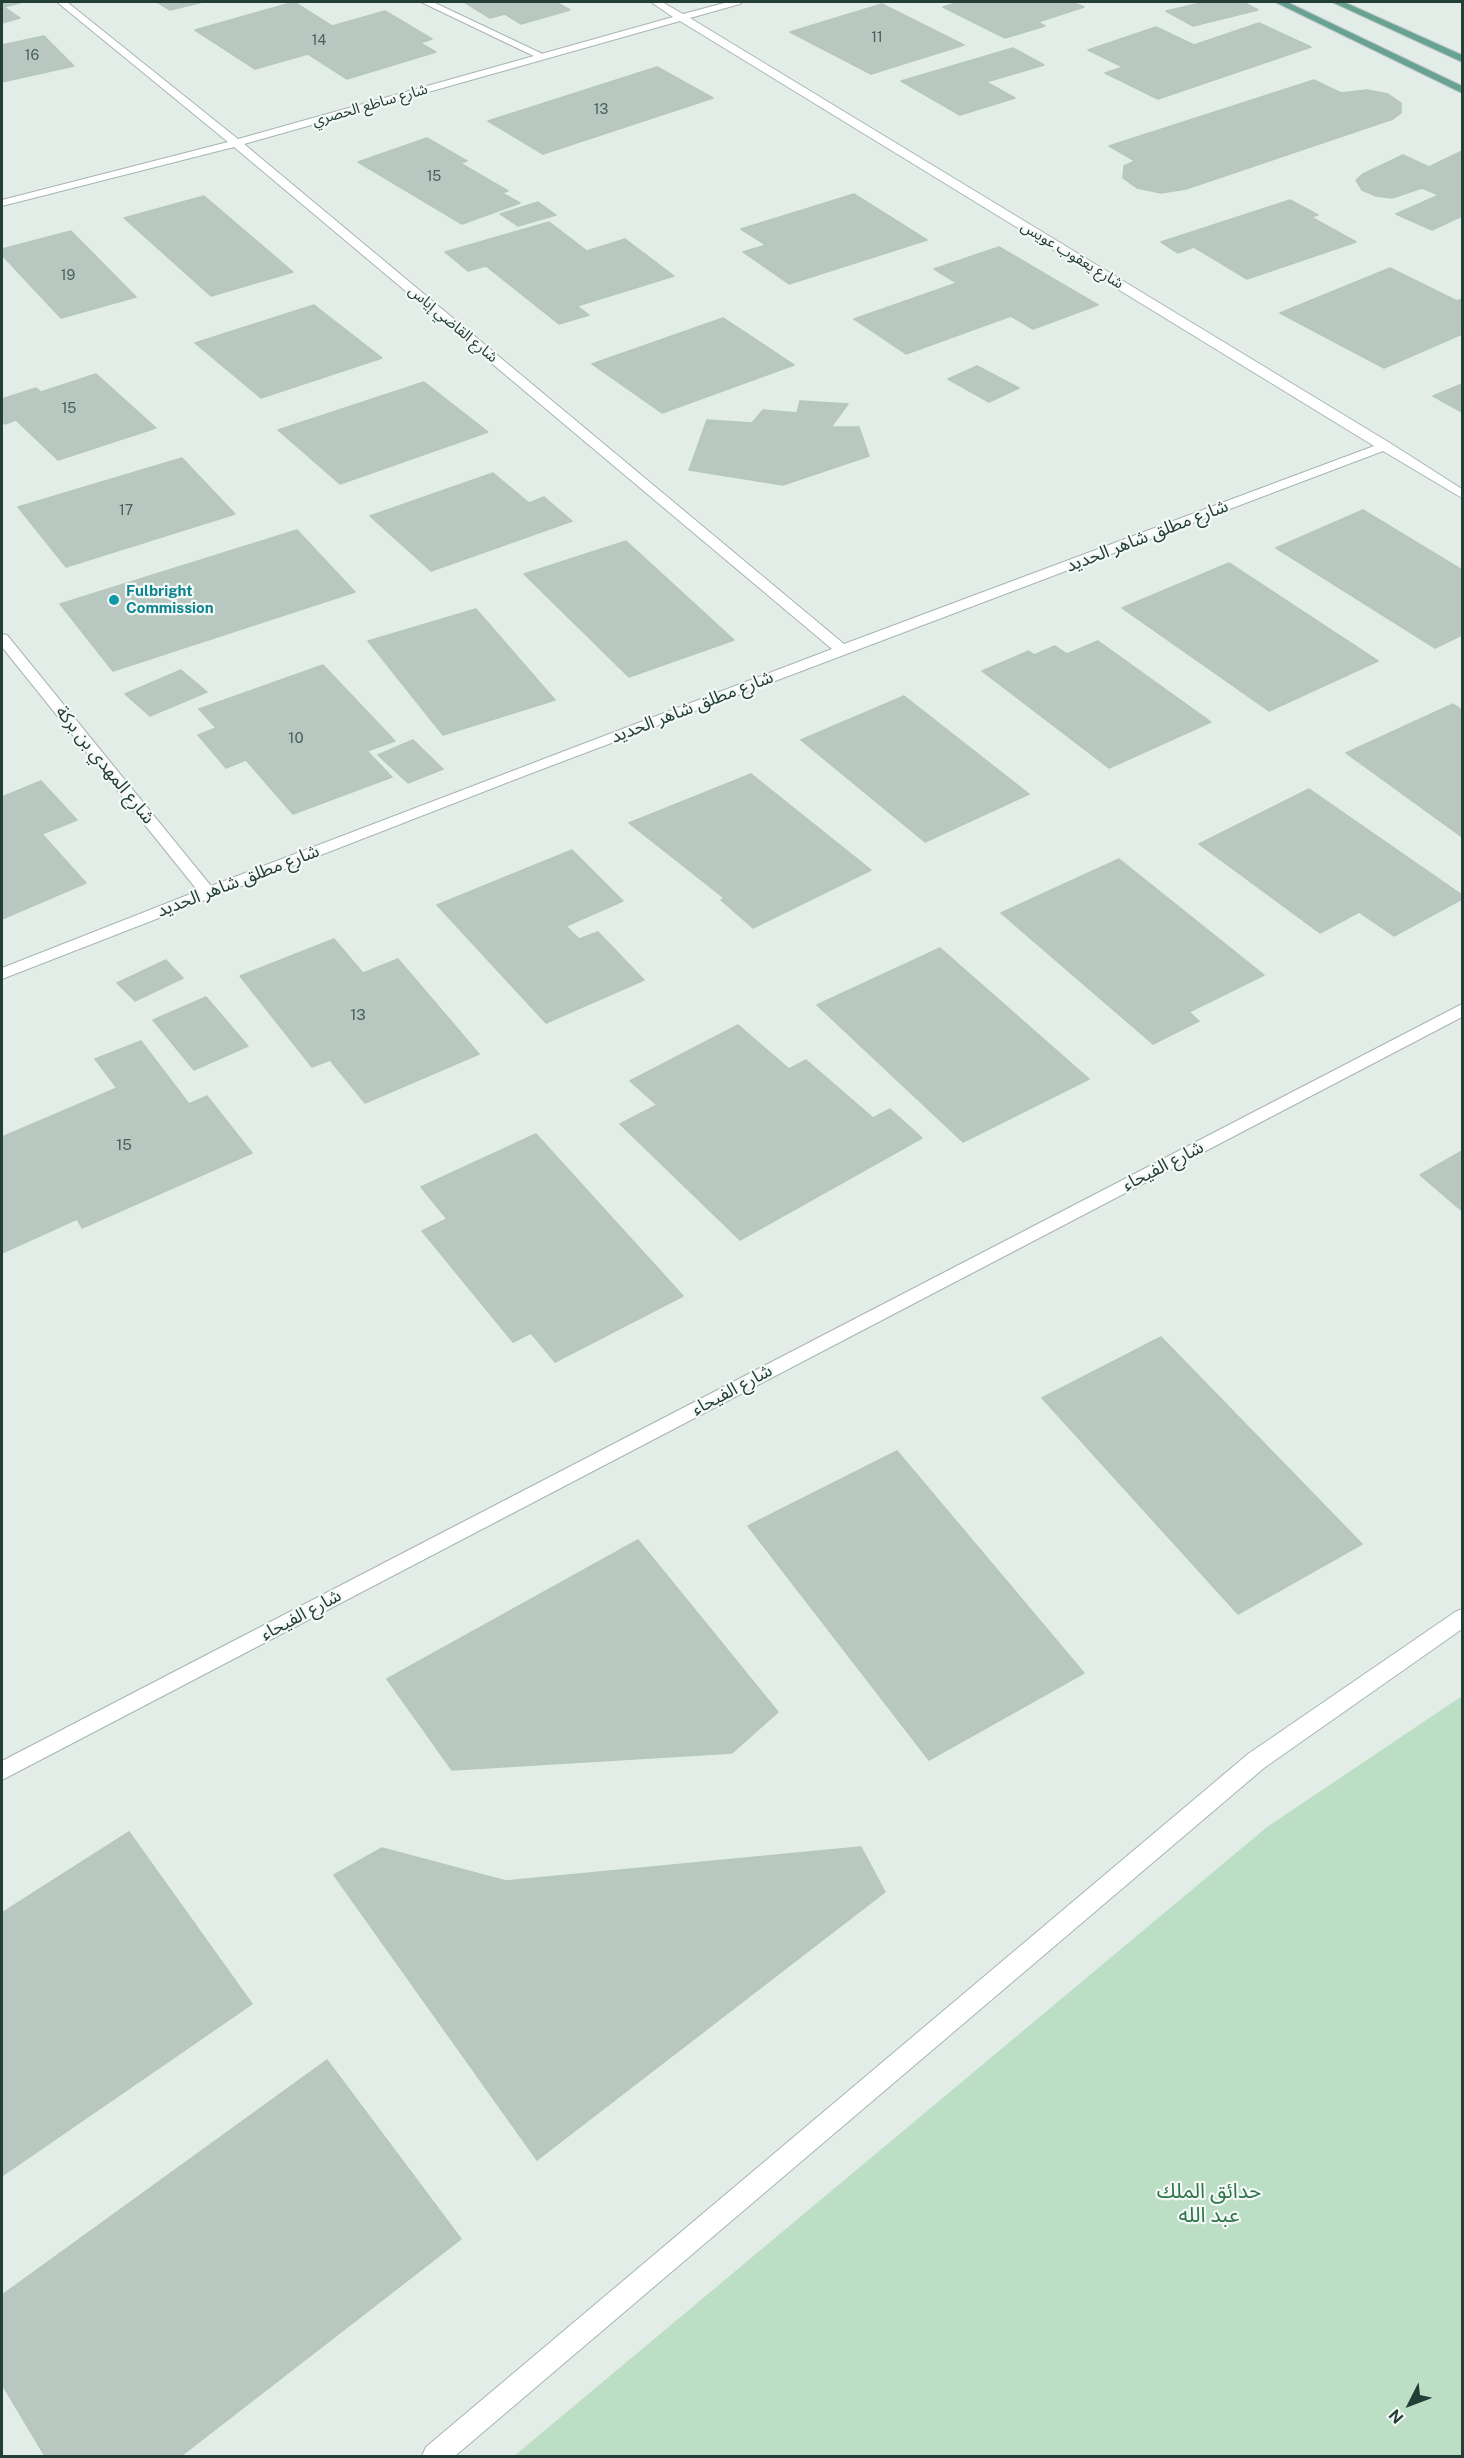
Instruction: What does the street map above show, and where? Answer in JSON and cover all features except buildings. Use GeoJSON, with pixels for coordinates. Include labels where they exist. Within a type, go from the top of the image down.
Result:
{"type":"FeatureCollection","features":[{"type":"Feature","properties":{"kind":"main road"},"geometry":{"type":"LineString","coordinates":[[1280,2],[1462,90]]}},
{"type":"Feature","properties":{"kind":"main road"},"geometry":{"type":"LineString","coordinates":[[1337,2],[1462,59]]}},
{"type":"Feature","properties":{"kind":"street","name":"شارع القاضي إياس"},"geometry":{"type":"LineString","coordinates":[[62,2],[236,143],[842,650]]}},
{"type":"Feature","properties":{"kind":"street"},"geometry":{"type":"LineString","coordinates":[[426,2],[543,57]]}},
{"type":"Feature","properties":{"kind":"street","name":"شارع يعقوب عويس"},"geometry":{"type":"LineString","coordinates":[[656,2],[1462,494]]}},
{"type":"Feature","properties":{"kind":"street","name":"شارع ساطع الحصري"},"geometry":{"type":"LineString","coordinates":[[2,203],[236,143],[737,2]]}},
{"type":"Feature","properties":{"kind":"street","name":"شارع مطلق شاهر الحديد"},"geometry":{"type":"LineString","coordinates":[[2,974],[208,892],[1385,446]]}},
{"type":"Feature","properties":{"kind":"street","name":"شارع المهدي بن بركة"},"geometry":{"type":"LineString","coordinates":[[2,638],[208,892]]}},
{"type":"Feature","properties":{"kind":"street","name":"شارع الفيحاء"},"geometry":{"type":"LineString","coordinates":[[2,1771],[1462,1010]]}},
{"type":"Feature","properties":{"kind":"street"},"geometry":{"type":"LineString","coordinates":[[435,2457],[1256,1761],[1462,1618]]}},
{"type":"Feature","properties":{"kind":"green space","name":"حدائق الملك عبد الله"},"geometry":{"type":"Polygon","coordinates":[[[1462,1696],[1462,2456],[514,2456],[1267,1827],[1462,1696]]]}},
{"type":"Feature","properties":{"kind":"place","name":"Fulbright Commission"},"geometry":{"type":"Point","coordinates":[114,600]}}]}
